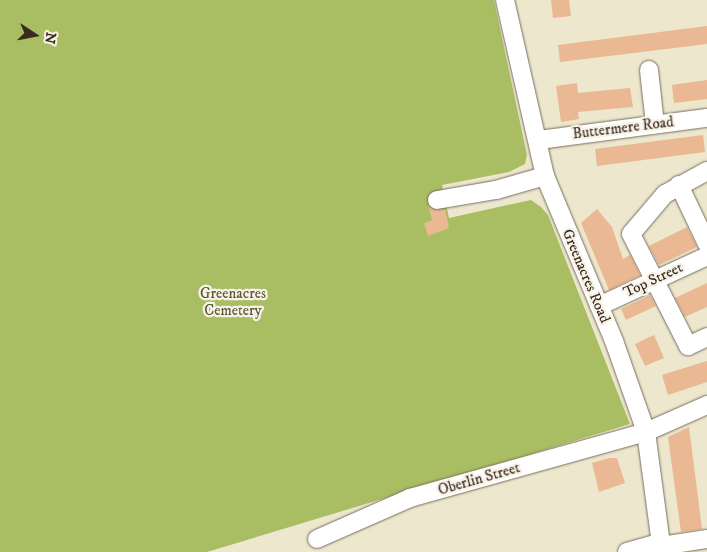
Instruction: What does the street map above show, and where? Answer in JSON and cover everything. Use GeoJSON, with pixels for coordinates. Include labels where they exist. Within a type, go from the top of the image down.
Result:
{"type":"FeatureCollection","features":[{"type":"Feature","properties":{"kind":"street","name":"Greenacres Road"},"geometry":{"type":"LineString","coordinates":[[505,0],[539,140],[545,176],[599,306],[646,432],[661,547]]}},
{"type":"Feature","properties":{"kind":"street"},"geometry":{"type":"LineString","coordinates":[[649,70],[655,124]]}},
{"type":"Feature","properties":{"kind":"street","name":"Buttermere Road"},"geometry":{"type":"LineString","coordinates":[[539,140],[707,118]]}},
{"type":"Feature","properties":{"kind":"street"},"geometry":{"type":"LineString","coordinates":[[707,172],[665,194],[631,234],[646,270],[656,278],[688,346],[707,337]]}},
{"type":"Feature","properties":{"kind":"street"},"geometry":{"type":"LineString","coordinates":[[437,200],[496,190],[545,176]]}},
{"type":"Feature","properties":{"kind":"street"},"geometry":{"type":"LineString","coordinates":[[679,185],[707,244]]}},
{"type":"Feature","properties":{"kind":"street","name":"Top Street"},"geometry":{"type":"LineString","coordinates":[[599,306],[707,256]]}},
{"type":"Feature","properties":{"kind":"street","name":"Oberlin Street"},"geometry":{"type":"LineString","coordinates":[[317,539],[410,498],[646,432],[706,410]]}},
{"type":"Feature","properties":{"kind":"street"},"geometry":{"type":"LineString","coordinates":[[627,552],[707,539]]}},
{"type":"Feature","properties":{"kind":"green space","name":"Greenacres Cemetery"},"geometry":{"type":"Polygon","coordinates":[[[0,0],[494,0],[527,155],[525,164],[509,172],[442,185],[449,218],[531,200],[541,207],[548,215],[630,424],[207,552],[0,552],[0,0]]]}},
{"type":"Feature","properties":{"kind":"building"},"geometry":{"type":"Polygon","coordinates":[[[551,0],[569,0],[571,16],[553,18],[551,0]]]}},
{"type":"Feature","properties":{"kind":"building"},"geometry":{"type":"Polygon","coordinates":[[[707,26],[707,44],[560,62],[558,45],[707,26]]]}},
{"type":"Feature","properties":{"kind":"building"},"geometry":{"type":"Polygon","coordinates":[[[707,80],[707,99],[674,103],[672,85],[707,80]]]}},
{"type":"Feature","properties":{"kind":"building"},"geometry":{"type":"Polygon","coordinates":[[[577,83],[578,93],[630,88],[633,107],[578,112],[579,119],[561,122],[556,86],[577,83]]]}},
{"type":"Feature","properties":{"kind":"building"},"geometry":{"type":"Polygon","coordinates":[[[703,135],[705,152],[597,166],[595,149],[703,135]]]}},
{"type":"Feature","properties":{"kind":"building"},"geometry":{"type":"Polygon","coordinates":[[[428,205],[434,210],[445,209],[449,228],[428,236],[424,223],[432,220],[428,205]]]}},
{"type":"Feature","properties":{"kind":"building"},"geometry":{"type":"Polygon","coordinates":[[[597,209],[612,227],[623,259],[630,255],[640,275],[609,290],[581,223],[597,209]]]}},
{"type":"Feature","properties":{"kind":"building"},"geometry":{"type":"Polygon","coordinates":[[[687,227],[697,247],[659,265],[649,246],[687,227]]]}},
{"type":"Feature","properties":{"kind":"building"},"geometry":{"type":"Polygon","coordinates":[[[707,283],[707,307],[685,317],[675,298],[707,283]]]}},
{"type":"Feature","properties":{"kind":"building"},"geometry":{"type":"Polygon","coordinates":[[[650,295],[656,306],[626,320],[621,309],[650,295]]]}},
{"type":"Feature","properties":{"kind":"building"},"geometry":{"type":"Polygon","coordinates":[[[654,335],[664,358],[645,366],[635,344],[654,335]]]}},
{"type":"Feature","properties":{"kind":"building"},"geometry":{"type":"Polygon","coordinates":[[[707,361],[707,382],[668,395],[662,375],[707,361]]]}},
{"type":"Feature","properties":{"kind":"building"},"geometry":{"type":"Polygon","coordinates":[[[689,427],[702,529],[681,532],[668,437],[689,427]]]}},
{"type":"Feature","properties":{"kind":"building"},"geometry":{"type":"Polygon","coordinates":[[[609,458],[617,458],[625,483],[599,492],[592,463],[609,458]]]}}]}
